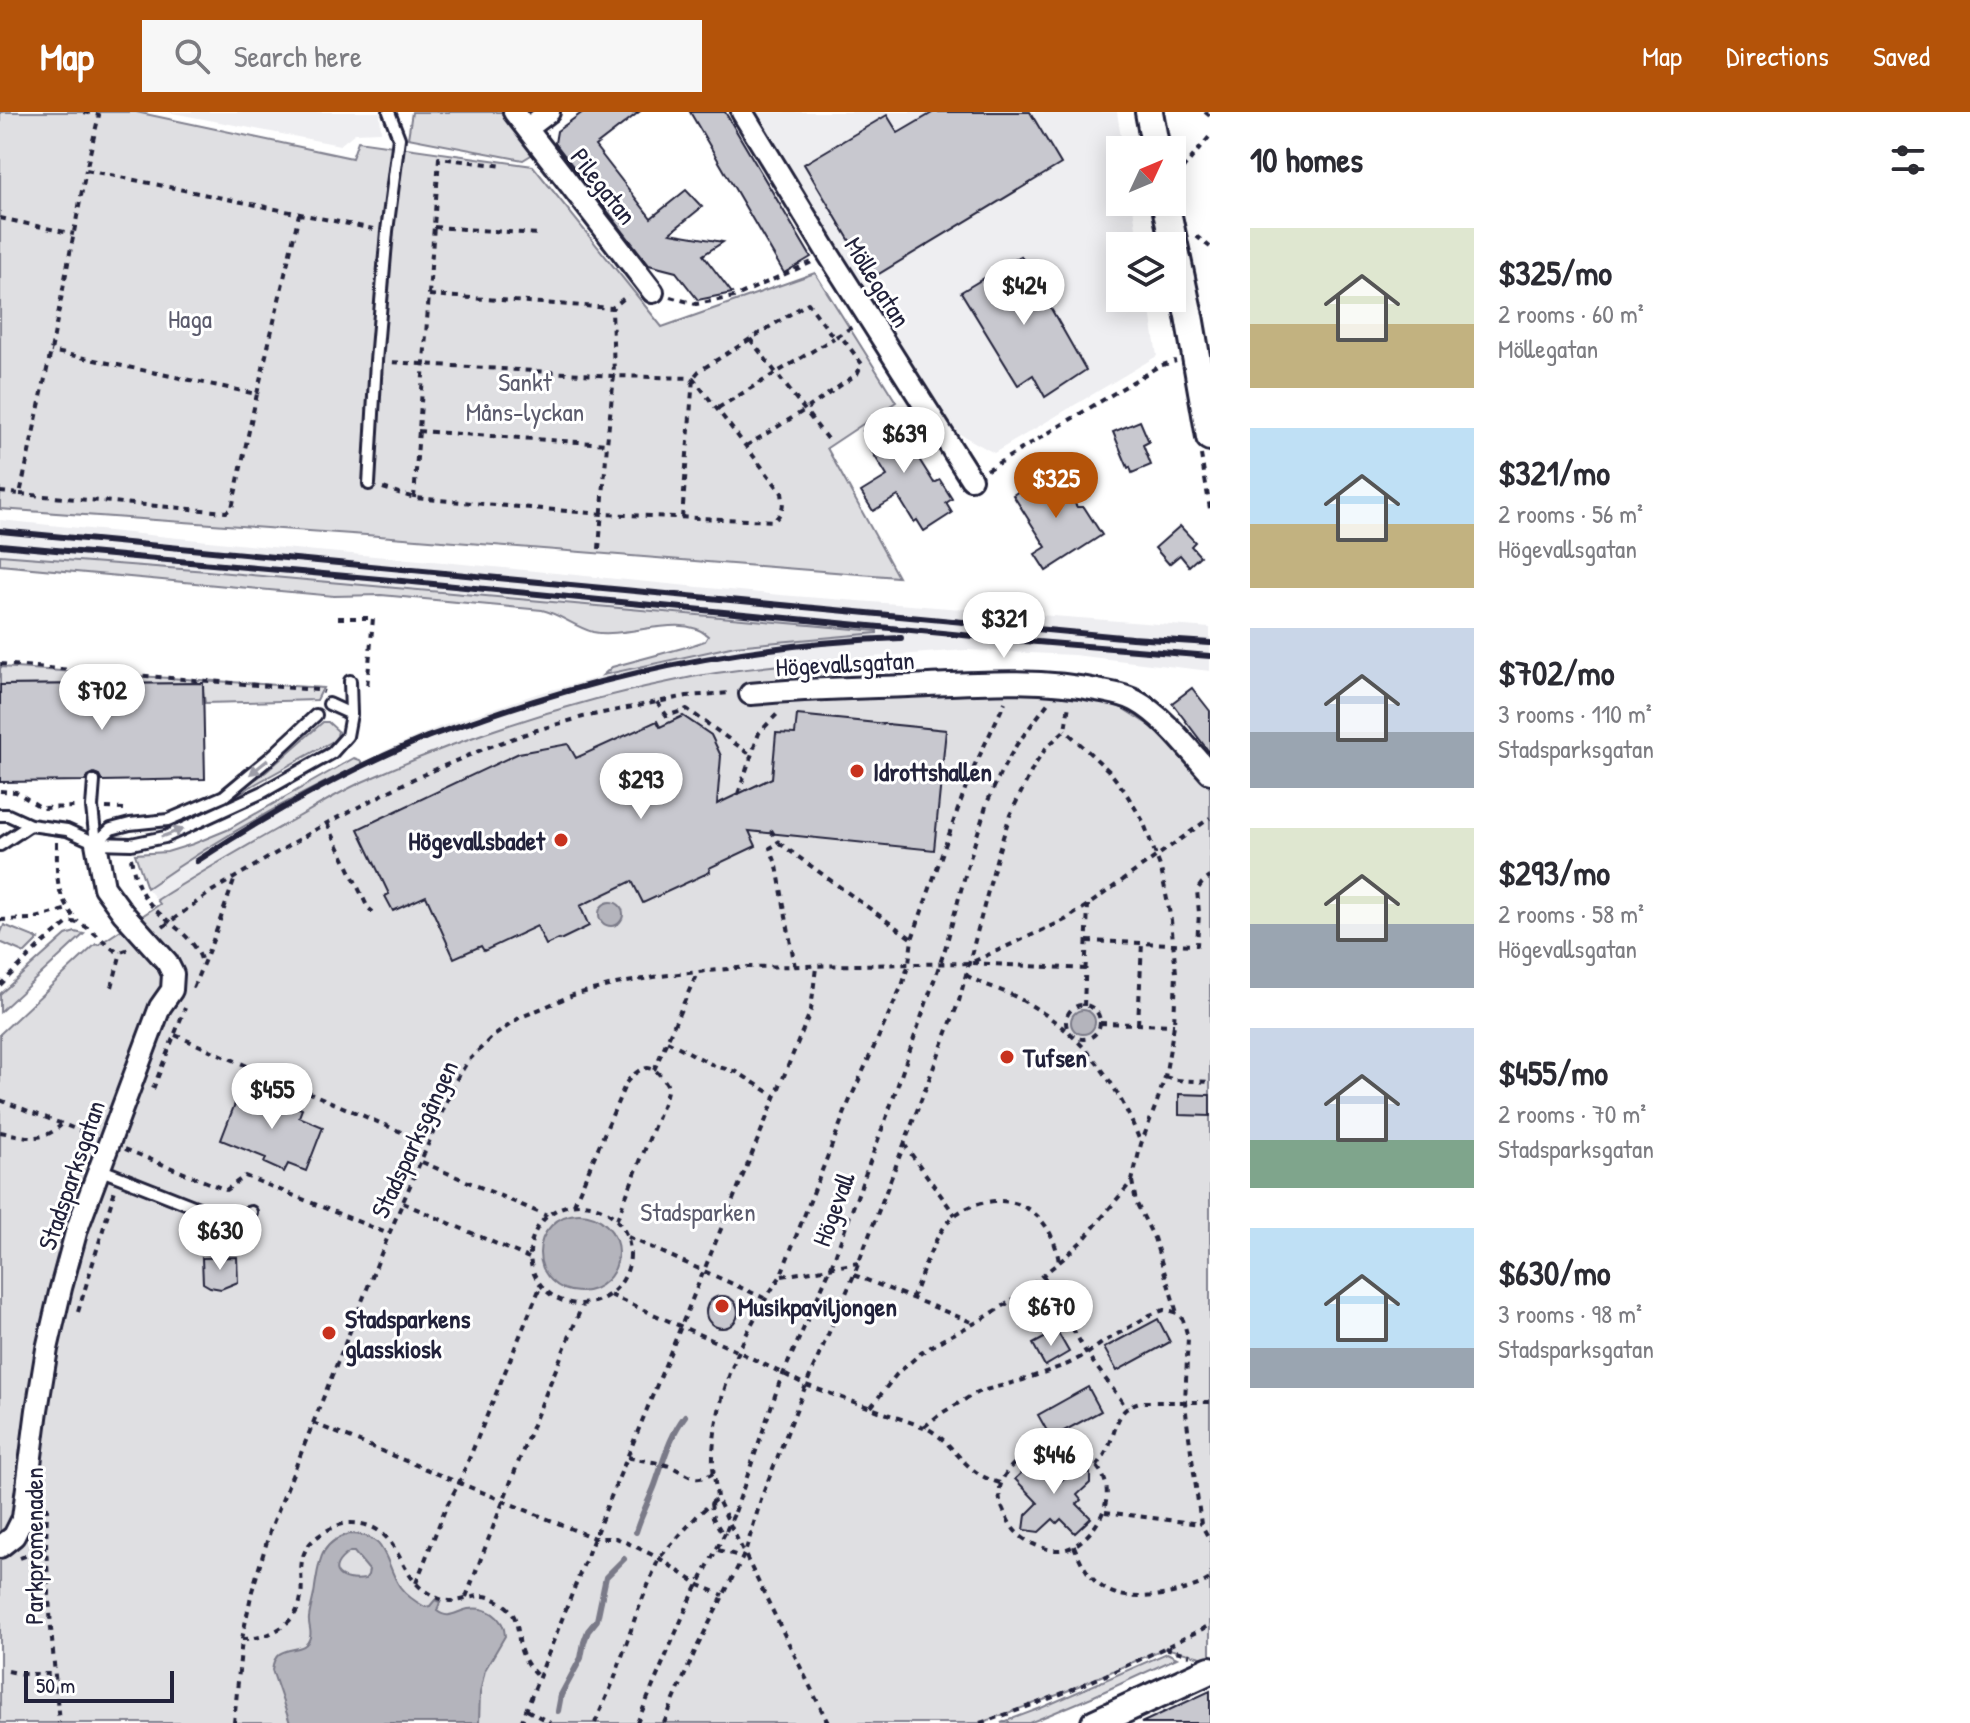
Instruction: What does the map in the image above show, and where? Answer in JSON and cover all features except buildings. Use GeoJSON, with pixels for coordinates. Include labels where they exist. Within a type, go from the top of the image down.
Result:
{"type":"FeatureCollection","features":[{"type":"Feature","properties":{"kind":"street","name":"Pilegatan"},"geometry":{"type":"LineString","coordinates":[[514,112],[653,292]]}},
{"type":"Feature","properties":{"kind":"street"},"geometry":{"type":"LineString","coordinates":[[528,128],[549,112]]}},
{"type":"Feature","properties":{"kind":"street","name":"Möllegatan"},"geometry":{"type":"LineString","coordinates":[[742,112],[971,479]]}},
{"type":"Feature","properties":{"kind":"street"},"geometry":{"type":"LineString","coordinates":[[1149,112],[1153,136]]}},
{"type":"Feature","properties":{"kind":"street"},"geometry":{"type":"LineString","coordinates":[[1168,216],[1210,437]]}},
{"type":"Feature","properties":{"kind":"street","name":"Högevallsgatan"},"geometry":{"type":"LineString","coordinates":[[750,694],[991,682],[1059,683],[1089,688],[1126,696],[1144,706],[1210,773]]}},
{"type":"Feature","properties":{"kind":"street","name":"Stadsparksgatan"},"geometry":{"type":"LineString","coordinates":[[5,1555],[23,1518],[47,1349],[77,1229],[99,1169],[119,1146],[160,1007],[172,990],[173,974],[167,962],[104,887],[96,843]]}},
{"type":"Feature","properties":{"kind":"street"},"geometry":{"type":"LineString","coordinates":[[1095,1723],[1210,1670]]}},
{"type":"Feature","properties":{"kind":"lane"},"geometry":{"type":"LineString","coordinates":[[369,484],[387,231],[399,138],[389,112]]}},
{"type":"Feature","properties":{"kind":"lane"},"geometry":{"type":"LineString","coordinates":[[0,815],[8,815],[30,825],[67,830],[96,843],[131,844],[165,837],[263,792],[332,753],[347,736],[351,710],[350,681]]}},
{"type":"Feature","properties":{"kind":"lane"},"geometry":{"type":"LineString","coordinates":[[329,704],[351,710]]}},
{"type":"Feature","properties":{"kind":"lane"},"geometry":{"type":"LineString","coordinates":[[96,843],[111,829],[168,820],[224,796],[316,715]]}},
{"type":"Feature","properties":{"kind":"lane"},"geometry":{"type":"LineString","coordinates":[[94,781],[92,807],[96,843]]}},
{"type":"Feature","properties":{"kind":"lane"},"geometry":{"type":"LineString","coordinates":[[0,845],[30,825]]}},
{"type":"Feature","properties":{"kind":"lane"},"geometry":{"type":"LineString","coordinates":[[99,1169],[226,1219],[251,1212]]}},
{"type":"Feature","properties":{"kind":"path"},"geometry":{"type":"LineString","coordinates":[[20,494],[99,115],[84,112]]}},
{"type":"Feature","properties":{"kind":"path"},"geometry":{"type":"LineString","coordinates":[[1205,112],[1210,116]]}},
{"type":"Feature","properties":{"kind":"path"},"geometry":{"type":"LineString","coordinates":[[1186,165],[1210,136]]}},
{"type":"Feature","properties":{"kind":"path"},"geometry":{"type":"LineString","coordinates":[[414,498],[439,158],[503,166]]}},
{"type":"Feature","properties":{"kind":"path"},"geometry":{"type":"LineString","coordinates":[[86,170],[387,231]]}},
{"type":"Feature","properties":{"kind":"path"},"geometry":{"type":"LineString","coordinates":[[0,492],[226,512],[232,508],[299,214]]}},
{"type":"Feature","properties":{"kind":"path"},"geometry":{"type":"LineString","coordinates":[[0,218],[74,234]]}},
{"type":"Feature","properties":{"kind":"path"},"geometry":{"type":"LineString","coordinates":[[434,227],[538,234]]}},
{"type":"Feature","properties":{"kind":"path"},"geometry":{"type":"LineString","coordinates":[[1192,233],[1210,247]]}},
{"type":"Feature","properties":{"kind":"path"},"geometry":{"type":"LineString","coordinates":[[653,292],[696,304],[734,297],[829,255]]}},
{"type":"Feature","properties":{"kind":"path"},"geometry":{"type":"LineString","coordinates":[[429,295],[612,308],[628,295]]}},
{"type":"Feature","properties":{"kind":"path"},"geometry":{"type":"LineString","coordinates":[[682,518],[693,378],[699,371],[808,303],[834,338]]}},
{"type":"Feature","properties":{"kind":"path"},"geometry":{"type":"LineString","coordinates":[[599,549],[614,376],[612,308]]}},
{"type":"Feature","properties":{"kind":"path"},"geometry":{"type":"LineString","coordinates":[[718,408],[869,317]]}},
{"type":"Feature","properties":{"kind":"path"},"geometry":{"type":"LineString","coordinates":[[746,446],[857,374],[862,364],[840,335]]}},
{"type":"Feature","properties":{"kind":"path"},"geometry":{"type":"LineString","coordinates":[[750,339],[827,439]]}},
{"type":"Feature","properties":{"kind":"path"},"geometry":{"type":"LineString","coordinates":[[51,351],[257,394]]}},
{"type":"Feature","properties":{"kind":"path"},"geometry":{"type":"LineString","coordinates":[[971,479],[1159,366],[1196,358]]}},
{"type":"Feature","properties":{"kind":"path"},"geometry":{"type":"LineString","coordinates":[[369,484],[414,498],[682,518],[774,521],[782,513],[784,504],[782,493],[693,378],[376,361]]}},
{"type":"Feature","properties":{"kind":"path"},"geometry":{"type":"LineString","coordinates":[[418,431],[607,444]]}},
{"type":"Feature","properties":{"kind":"path"},"geometry":{"type":"LineString","coordinates":[[0,664],[318,690],[351,710]]}},
{"type":"Feature","properties":{"kind":"path","name":"Högevallsgatan"},"geometry":{"type":"LineString","coordinates":[[121,952],[147,938],[212,891],[327,823],[413,779],[499,744],[567,721],[703,694],[750,694]]}},
{"type":"Feature","properties":{"kind":"path"},"geometry":{"type":"LineString","coordinates":[[828,1723],[717,1498],[714,1444],[719,1415],[731,1369],[765,1299],[780,1277],[849,1102],[903,983],[912,939],[969,778],[1007,695]]}},
{"type":"Feature","properties":{"kind":"path"},"geometry":{"type":"LineString","coordinates":[[664,1723],[696,1649],[744,1555],[762,1496],[854,1275],[959,1001],[1010,815],[1034,766],[1046,748],[1065,730],[1070,698]]}},
{"type":"Feature","properties":{"kind":"path"},"geometry":{"type":"LineString","coordinates":[[657,702],[667,716],[687,709],[751,755]]}},
{"type":"Feature","properties":{"kind":"path"},"geometry":{"type":"LineString","coordinates":[[738,794],[759,733],[789,702]]}},
{"type":"Feature","properties":{"kind":"path","name":"Högevall"},"geometry":{"type":"LineString","coordinates":[[637,1723],[689,1602],[735,1512],[783,1375],[831,1267],[945,949],[987,803],[1017,744],[1048,703]]}},
{"type":"Feature","properties":{"kind":"path"},"geometry":{"type":"LineString","coordinates":[[1065,730],[1109,771],[1124,790],[1143,821],[1166,889],[1175,945],[1174,1025],[1165,1077],[1141,1144],[1132,1181],[1136,1202],[1154,1238],[1177,1313],[1183,1320],[1188,1337],[1185,1402],[1201,1524],[1210,1540]]}},
{"type":"Feature","properties":{"kind":"path"},"geometry":{"type":"LineString","coordinates":[[56,808],[60,897],[78,922],[110,948],[121,952],[112,987]]}},
{"type":"Feature","properties":{"kind":"path","name":"Stadsparksgången"},"geometry":{"type":"LineString","coordinates":[[234,1723],[242,1639],[252,1591],[271,1528],[389,1234],[456,1080],[468,1061],[490,1039],[519,1018],[573,995],[660,976],[747,967],[970,963],[1036,934],[1088,905],[1210,818]]}},
{"type":"Feature","properties":{"kind":"path"},"geometry":{"type":"LineString","coordinates":[[327,823],[368,908],[373,912]]}},
{"type":"Feature","properties":{"kind":"path"},"geometry":{"type":"LineString","coordinates":[[771,830],[779,843],[912,939]]}},
{"type":"Feature","properties":{"kind":"path"},"geometry":{"type":"LineString","coordinates":[[779,843],[770,848],[777,866],[795,967]]}},
{"type":"Feature","properties":{"kind":"path"},"geometry":{"type":"LineString","coordinates":[[1087,941],[1197,945],[1197,890],[1210,877]]}},
{"type":"Feature","properties":{"kind":"path"},"geometry":{"type":"LineString","coordinates":[[192,991],[235,878]]}},
{"type":"Feature","properties":{"kind":"path"},"geometry":{"type":"LineString","coordinates":[[1084,1006],[1088,905]]}},
{"type":"Feature","properties":{"kind":"path"},"geometry":{"type":"LineString","coordinates":[[0,920],[32,919],[68,909]]}},
{"type":"Feature","properties":{"kind":"path"},"geometry":{"type":"LineString","coordinates":[[0,985],[57,931],[69,922],[78,922]]}},
{"type":"Feature","properties":{"kind":"path"},"geometry":{"type":"LineString","coordinates":[[1138,1024],[1142,943]]}},
{"type":"Feature","properties":{"kind":"path"},"geometry":{"type":"LineString","coordinates":[[970,963],[1086,969]]}},
{"type":"Feature","properties":{"kind":"path"},"geometry":{"type":"LineString","coordinates":[[521,1723],[811,1010],[816,967]]}},
{"type":"Feature","properties":{"kind":"path"},"geometry":{"type":"LineString","coordinates":[[654,1070],[698,972]]}},
{"type":"Feature","properties":{"kind":"path"},"geometry":{"type":"LineString","coordinates":[[966,975],[1019,998],[1046,1014],[1073,1035],[1077,1038],[1088,1038],[1096,1033],[1100,1023],[1094,1009],[1084,1006],[1074,1008],[1068,1016],[1067,1027],[1073,1035],[1096,1059],[1110,1080],[1128,1111],[1141,1144]]}},
{"type":"Feature","properties":{"kind":"path"},"geometry":{"type":"LineString","coordinates":[[151,1092],[186,1005]]}},
{"type":"Feature","properties":{"kind":"path"},"geometry":{"type":"LineString","coordinates":[[1100,1023],[1174,1025]]}},
{"type":"Feature","properties":{"kind":"path"},"geometry":{"type":"LineString","coordinates":[[175,1035],[429,1144]]}},
{"type":"Feature","properties":{"kind":"path"},"geometry":{"type":"LineString","coordinates":[[667,1041],[715,1066],[737,1072],[775,1097]]}},
{"type":"Feature","properties":{"kind":"path"},"geometry":{"type":"LineString","coordinates":[[574,1204],[626,1083],[643,1068],[654,1070],[667,1085],[665,1099],[617,1219]]}},
{"type":"Feature","properties":{"kind":"path"},"geometry":{"type":"LineString","coordinates":[[1165,1077],[1210,1082]]}},
{"type":"Feature","properties":{"kind":"path"},"geometry":{"type":"LineString","coordinates":[[0,1100],[226,1190],[245,1176],[389,1234]]}},
{"type":"Feature","properties":{"kind":"path"},"geometry":{"type":"LineString","coordinates":[[0,1132],[40,1138],[62,1124]]}},
{"type":"Feature","properties":{"kind":"path"},"geometry":{"type":"LineString","coordinates":[[904,1144],[955,1215]]}},
{"type":"Feature","properties":{"kind":"path"},"geometry":{"type":"LineString","coordinates":[[422,1162],[547,1216]]}},
{"type":"Feature","properties":{"kind":"path"},"geometry":{"type":"LineString","coordinates":[[871,1407],[896,1375],[915,1358],[1008,1303],[1059,1263],[1132,1181]]}},
{"type":"Feature","properties":{"kind":"path"},"geometry":{"type":"LineString","coordinates":[[912,1299],[934,1245],[947,1223],[965,1208],[994,1200],[1014,1202],[1033,1213],[1048,1228],[1059,1263]]}},
{"type":"Feature","properties":{"kind":"path"},"geometry":{"type":"LineString","coordinates":[[403,1203],[530,1259]]}},
{"type":"Feature","properties":{"kind":"path"},"geometry":{"type":"LineString","coordinates":[[574,1204],[597,1207],[617,1219],[628,1237],[631,1250],[630,1263],[620,1286],[597,1302],[583,1305],[567,1303],[552,1296],[536,1277],[530,1259],[534,1235],[547,1216],[574,1204]]}},
{"type":"Feature","properties":{"kind":"path"},"geometry":{"type":"LineString","coordinates":[[75,1323],[102,1231]]}},
{"type":"Feature","properties":{"kind":"path"},"geometry":{"type":"LineString","coordinates":[[628,1237],[765,1299]]}},
{"type":"Feature","properties":{"kind":"path"},"geometry":{"type":"LineString","coordinates":[[780,1277],[858,1263]]}},
{"type":"Feature","properties":{"kind":"path"},"geometry":{"type":"LineString","coordinates":[[854,1275],[974,1324]]}},
{"type":"Feature","properties":{"kind":"path"},"geometry":{"type":"LineString","coordinates":[[1043,1276],[1087,1354],[1127,1408]]}},
{"type":"Feature","properties":{"kind":"path"},"geometry":{"type":"LineString","coordinates":[[416,1583],[541,1285]]}},
{"type":"Feature","properties":{"kind":"path"},"geometry":{"type":"LineString","coordinates":[[610,1295],[806,1385],[934,1431],[978,1475],[1000,1483]]}},
{"type":"Feature","properties":{"kind":"path"},"geometry":{"type":"LineString","coordinates":[[466,1597],[583,1305]]}},
{"type":"Feature","properties":{"kind":"path"},"geometry":{"type":"LineString","coordinates":[[924,1427],[978,1392],[1043,1374],[1087,1354],[1150,1315],[1164,1310],[1177,1313]]}},
{"type":"Feature","properties":{"kind":"path"},"geometry":{"type":"LineString","coordinates":[[1097,1466],[1106,1453],[1117,1422],[1127,1408],[1140,1402],[1210,1402]]}},
{"type":"Feature","properties":{"kind":"path"},"geometry":{"type":"LineString","coordinates":[[313,1423],[594,1538],[616,1538],[659,1558],[699,1585],[723,1595]]}},
{"type":"Feature","properties":{"kind":"path"},"geometry":{"type":"LineString","coordinates":[[1053,1449],[1069,1452],[1097,1466],[1105,1485],[1105,1512],[1074,1546],[1064,1550],[1050,1549],[1025,1540],[1008,1521],[999,1501],[998,1490],[1007,1471],[1022,1458],[1037,1450],[1053,1449]]}},
{"type":"Feature","properties":{"kind":"path"},"geometry":{"type":"LineString","coordinates":[[628,1457],[665,1464],[698,1478],[714,1473]]}},
{"type":"Feature","properties":{"kind":"path","name":"Parkpromenaden"},"geometry":{"type":"LineString","coordinates":[[48,1495],[46,1548],[59,1723]]}},
{"type":"Feature","properties":{"kind":"path"},"geometry":{"type":"LineString","coordinates":[[595,1723],[659,1558],[717,1498]]}},
{"type":"Feature","properties":{"kind":"path"},"geometry":{"type":"LineString","coordinates":[[711,1503],[713,1518],[725,1533]]}},
{"type":"Feature","properties":{"kind":"path"},"geometry":{"type":"LineString","coordinates":[[1105,1512],[1201,1524]]}},
{"type":"Feature","properties":{"kind":"path"},"geometry":{"type":"LineString","coordinates":[[242,1639],[271,1633],[291,1620],[302,1598],[304,1552],[316,1537],[336,1526],[354,1523],[374,1528],[383,1534],[416,1583],[431,1595],[449,1601],[476,1595],[494,1598],[504,1604],[512,1612],[519,1628],[522,1654],[539,1677]]}},
{"type":"Feature","properties":{"kind":"path"},"geometry":{"type":"LineString","coordinates":[[1074,1546],[1088,1573],[1097,1583],[1116,1594],[1161,1595],[1189,1589],[1210,1579]]}},
{"type":"Feature","properties":{"kind":"path"},"geometry":{"type":"LineString","coordinates":[[5,1555],[46,1548]]}},
{"type":"Feature","properties":{"kind":"path"},"geometry":{"type":"LineString","coordinates":[[717,1550],[744,1555]]}},
{"type":"Feature","properties":{"kind":"path"},"geometry":{"type":"LineString","coordinates":[[980,1723],[1060,1694],[1210,1625]]}},
{"type":"Feature","properties":{"kind":"path"},"geometry":{"type":"LineString","coordinates":[[8,1671],[54,1674]]}},
{"type":"Feature","properties":{"kind":"path"},"geometry":{"type":"LineString","coordinates":[[527,1710],[550,1723]]}},
{"type":"Feature","properties":{"kind":"shaded area"},"geometry":{"type":"Polygon","coordinates":[[[167,112],[380,112],[381,132],[355,133],[340,145],[167,112]]]}},
{"type":"Feature","properties":{"kind":"shaded area"},"geometry":{"type":"Polygon","coordinates":[[[757,112],[1117,112],[1121,136],[1106,136],[1106,216],[1134,216],[1137,232],[1106,232],[1106,312],[1150,312],[1157,356],[994,453],[949,428],[757,112]]]}},
{"type":"Feature","properties":{"kind":"shaded area"},"geometry":{"type":"Polygon","coordinates":[[[0,520],[780,595],[1210,628],[1210,671],[1074,655],[966,650],[818,661],[690,678],[532,718],[402,765],[359,783],[233,853],[157,900],[147,888],[196,854],[386,750],[439,727],[539,693],[655,663],[735,646],[877,632],[0,555],[0,520]]]}},
{"type":"Feature","properties":{"kind":"shaded area"},"geometry":{"type":"Polygon","coordinates":[[[611,902],[622,909],[623,914],[616,925],[611,926],[600,919],[599,914],[606,903],[611,902]]]}},
{"type":"Feature","properties":{"kind":"shaded area"},"geometry":{"type":"Polygon","coordinates":[[[1083,1010],[1092,1013],[1095,1022],[1092,1031],[1083,1034],[1074,1031],[1071,1022],[1074,1013],[1083,1010]]]}},
{"type":"Feature","properties":{"kind":"shaded area"},"geometry":{"type":"Polygon","coordinates":[[[571,1214],[587,1214],[601,1220],[612,1231],[618,1253],[612,1275],[601,1286],[587,1292],[571,1292],[557,1286],[546,1275],[540,1261],[540,1245],[546,1231],[557,1220],[571,1214]]]}},
{"type":"Feature","properties":{"kind":"shaded area"},"geometry":{"type":"Polygon","coordinates":[[[363,1535],[379,1544],[400,1587],[425,1607],[435,1600],[440,1602],[437,1611],[445,1615],[475,1608],[498,1618],[505,1636],[485,1670],[479,1723],[290,1723],[272,1670],[274,1661],[284,1651],[307,1643],[320,1561],[327,1547],[340,1537],[363,1535]],[[354,1552],[342,1558],[336,1570],[348,1579],[365,1579],[369,1570],[354,1552]]]}},
{"type":"Feature","properties":{"kind":"green space"},"geometry":{"type":"Polygon","coordinates":[[[0,112],[136,112],[352,158],[358,141],[533,166],[662,327],[815,273],[896,402],[827,448],[898,577],[0,509],[0,112]]]}},
{"type":"Feature","properties":{"kind":"green space"},"geometry":{"type":"Polygon","coordinates":[[[412,112],[502,112],[536,152],[523,160],[408,138],[412,112]]]}},
{"type":"Feature","properties":{"kind":"green space"},"geometry":{"type":"Polygon","coordinates":[[[0,555],[207,571],[877,633],[735,646],[603,675],[612,667],[690,646],[705,641],[708,636],[684,626],[593,632],[542,610],[381,595],[334,596],[0,565],[0,555]]]}},
{"type":"Feature","properties":{"kind":"green space","name":"Stadsparken"},"geometry":{"type":"Polygon","coordinates":[[[818,661],[837,663],[835,678],[1063,694],[1105,701],[1152,727],[1187,760],[1210,788],[1210,1655],[1205,1658],[1165,1648],[1060,1694],[980,1723],[0,1723],[0,1034],[96,944],[160,904],[157,900],[244,847],[362,782],[442,749],[566,707],[707,674],[818,661]]]}},
{"type":"Feature","properties":{"kind":"green space"},"geometry":{"type":"Polygon","coordinates":[[[0,667],[323,688],[317,700],[205,703],[202,683],[0,685],[0,667]]]}},
{"type":"Feature","properties":{"kind":"green space"},"geometry":{"type":"Polygon","coordinates":[[[323,722],[328,722],[338,731],[333,741],[229,801],[228,798],[266,772],[323,722]]]}},
{"type":"Feature","properties":{"kind":"green space"},"geometry":{"type":"Polygon","coordinates":[[[354,758],[363,764],[253,821],[147,888],[135,854],[167,852],[227,830],[354,758]]]}},
{"type":"Feature","properties":{"kind":"green space"},"geometry":{"type":"Polygon","coordinates":[[[4,925],[39,939],[25,953],[0,942],[4,925]]]}},
{"type":"Feature","properties":{"kind":"green space"},"geometry":{"type":"Polygon","coordinates":[[[75,932],[84,934],[0,1012],[0,994],[66,935],[75,932]]]}},
{"type":"Feature","properties":{"kind":"green space"},"geometry":{"type":"Polygon","coordinates":[[[1167,1653],[1177,1658],[1094,1696],[1029,1723],[1001,1723],[1041,1708],[1167,1653]]]}},
{"type":"Feature","properties":{"kind":"waterway"},"geometry":{"type":"LineString","coordinates":[[636,1532],[671,1440],[685,1416]]}},
{"type":"Feature","properties":{"kind":"waterway"},"geometry":{"type":"LineString","coordinates":[[558,1711],[561,1695],[581,1658],[588,1631],[597,1620],[606,1577],[624,1559]]}},
{"type":"Feature","properties":{"kind":"railway"},"geometry":{"type":"LineString","coordinates":[[0,531],[1210,643]]}},
{"type":"Feature","properties":{"kind":"railway"},"geometry":{"type":"LineString","coordinates":[[0,545],[1210,656]]}},
{"type":"Feature","properties":{"kind":"railway"},"geometry":{"type":"LineString","coordinates":[[197,861],[338,778],[427,737],[536,700],[690,662],[795,646],[901,638]]}},
{"type":"Feature","properties":{"kind":"place","name":"Idrottshallen"},"geometry":{"type":"Point","coordinates":[857,771]}},
{"type":"Feature","properties":{"kind":"place","name":"Högevallsbadet"},"geometry":{"type":"Point","coordinates":[561,840]}},
{"type":"Feature","properties":{"kind":"place","name":"Tufsen"},"geometry":{"type":"Point","coordinates":[1007,1057]}},
{"type":"Feature","properties":{"kind":"place","name":"Musikpaviljongen"},"geometry":{"type":"Point","coordinates":[722,1306]}},
{"type":"Feature","properties":{"kind":"place","name":"Stadsparkens glasskiosk"},"geometry":{"type":"Point","coordinates":[329,1333]}},
{"type":"Feature","properties":{"kind":"park label","name":"Haga"},"geometry":{"type":"Point","coordinates":[190,318]}},
{"type":"Feature","properties":{"kind":"park label","name":"Sankt Måns-lyckan"},"geometry":{"type":"Point","coordinates":[525,396]}}]}
